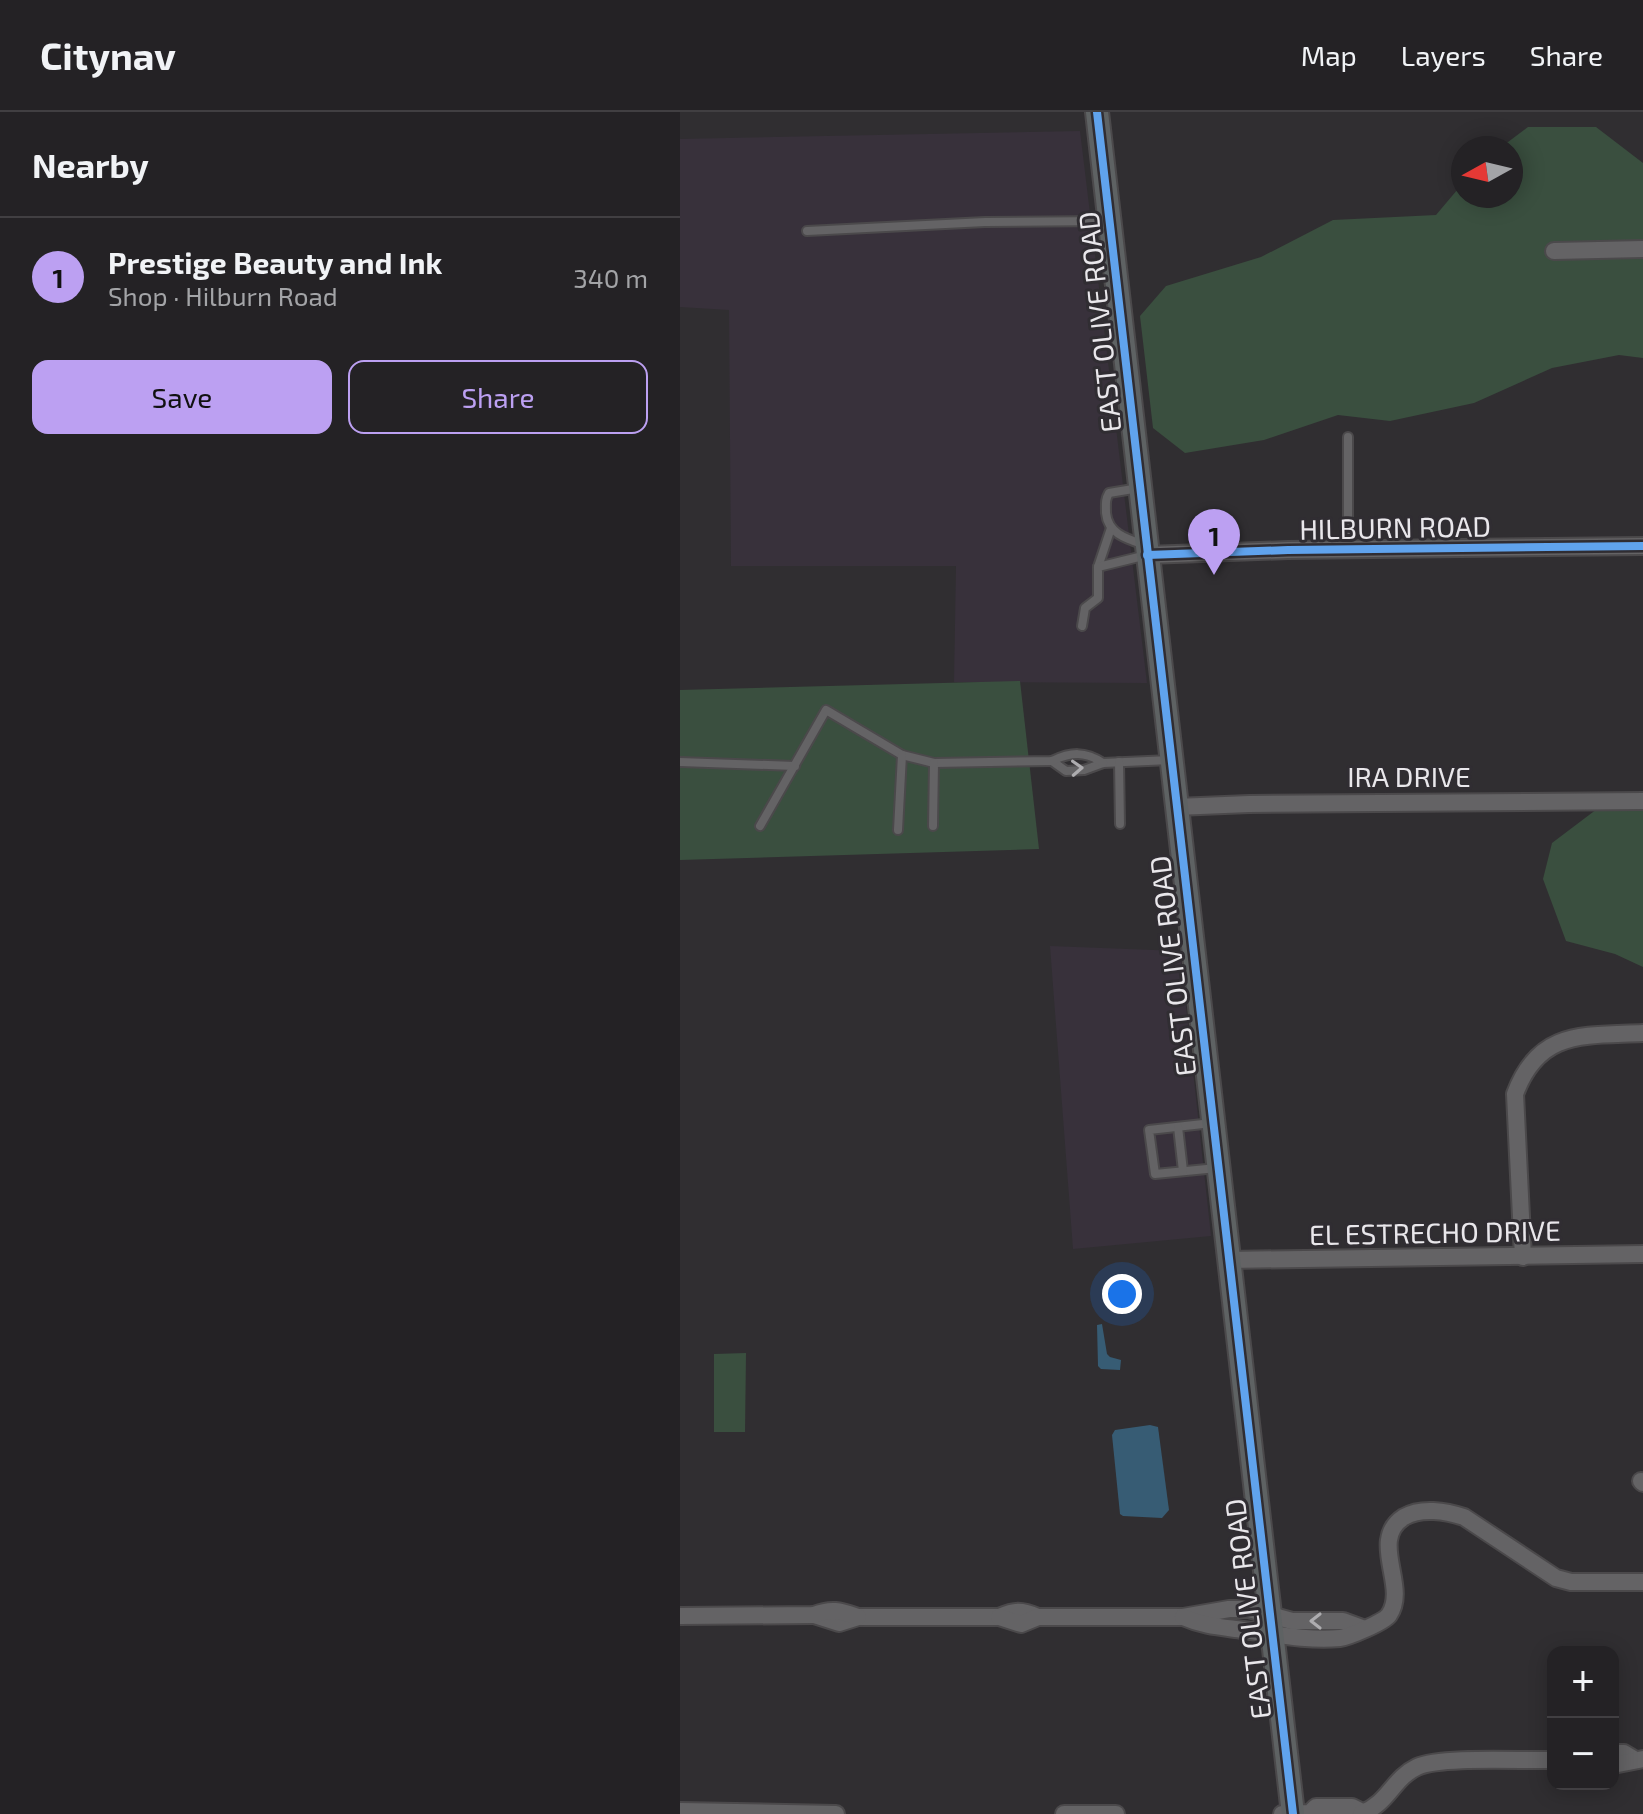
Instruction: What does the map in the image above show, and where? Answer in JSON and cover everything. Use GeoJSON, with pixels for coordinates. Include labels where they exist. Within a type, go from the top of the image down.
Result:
{"type":"FeatureCollection","features":[{"type":"Feature","properties":{"kind":"street","name":"EAST OLIVE ROAD"},"geometry":{"type":"LineString","coordinates":[[1097,112],[1293,1814]]}},
{"type":"Feature","properties":{"kind":"street"},"geometry":{"type":"LineString","coordinates":[[1554,251],[1643,249]]}},
{"type":"Feature","properties":{"kind":"street","name":"HILBURN ROAD"},"geometry":{"type":"LineString","coordinates":[[1147,550],[1643,546]]}},
{"type":"Feature","properties":{"kind":"street","name":"IRA DRIVE"},"geometry":{"type":"LineString","coordinates":[[1176,807],[1643,801]]}},
{"type":"Feature","properties":{"kind":"street"},"geometry":{"type":"LineString","coordinates":[[1523,1257],[1515,1094],[1521,1077],[1543,1050],[1559,1041],[1643,1033]]}},
{"type":"Feature","properties":{"kind":"street","name":"EL ESTRECHO DRIVE"},"geometry":{"type":"LineString","coordinates":[[1228,1260],[1643,1254]]}},
{"type":"Feature","properties":{"kind":"street"},"geometry":{"type":"LineString","coordinates":[[680,1616],[814,1615],[838,1610],[858,1617],[999,1617],[1022,1610],[1038,1617],[1183,1617],[1229,1609],[1249,1609],[1270,1625],[1292,1621],[1343,1621],[1362,1628],[1381,1622],[1393,1607],[1395,1598],[1389,1540],[1399,1521],[1418,1512],[1449,1512],[1464,1517],[1556,1578],[1571,1582],[1643,1582]]}},
{"type":"Feature","properties":{"kind":"street"},"geometry":{"type":"LineString","coordinates":[[1619,1753],[1639,1759]]}},
{"type":"Feature","properties":{"kind":"street"},"geometry":{"type":"LineString","coordinates":[[1619,1764],[1639,1759]]}},
{"type":"Feature","properties":{"kind":"street"},"geometry":{"type":"LineString","coordinates":[[1282,1814],[1310,1814],[1316,1807],[1352,1807],[1362,1813],[1375,1809],[1398,1781],[1418,1767],[1441,1762],[1547,1760]]}},
{"type":"Feature","properties":{"kind":"street"},"geometry":{"type":"LineString","coordinates":[[680,1811],[836,1814]]}},
{"type":"Feature","properties":{"kind":"street"},"geometry":{"type":"LineString","coordinates":[[1064,1814],[1116,1814]]}},
{"type":"Feature","properties":{"kind":"lane"},"geometry":{"type":"LineString","coordinates":[[807,231],[985,222],[1109,221]]}},
{"type":"Feature","properties":{"kind":"lane"},"geometry":{"type":"LineString","coordinates":[[1348,437],[1348,549]]}},
{"type":"Feature","properties":{"kind":"lane"},"geometry":{"type":"LineString","coordinates":[[1140,488],[1109,493],[1107,522],[1119,535],[1147,550]]}},
{"type":"Feature","properties":{"kind":"lane"},"geometry":{"type":"LineString","coordinates":[[1082,626],[1085,608],[1098,598],[1098,567],[1111,528]]}},
{"type":"Feature","properties":{"kind":"lane"},"geometry":{"type":"LineString","coordinates":[[1098,567],[1147,550]]}},
{"type":"Feature","properties":{"kind":"lane"},"geometry":{"type":"LineString","coordinates":[[760,826],[826,710],[902,755],[934,763],[1052,761],[1069,753],[1090,755],[1103,763]]}},
{"type":"Feature","properties":{"kind":"lane"},"geometry":{"type":"LineString","coordinates":[[898,830],[902,755]]}},
{"type":"Feature","properties":{"kind":"lane"},"geometry":{"type":"LineString","coordinates":[[1052,761],[1066,771],[1084,770],[1103,763],[1171,760]]}},
{"type":"Feature","properties":{"kind":"lane"},"geometry":{"type":"LineString","coordinates":[[680,762],[795,766]]}},
{"type":"Feature","properties":{"kind":"lane"},"geometry":{"type":"LineString","coordinates":[[1119,762],[1120,824]]}},
{"type":"Feature","properties":{"kind":"lane"},"geometry":{"type":"LineString","coordinates":[[933,826],[934,763]]}},
{"type":"Feature","properties":{"kind":"lane"},"geometry":{"type":"LineString","coordinates":[[1212,1123],[1149,1130],[1157,1150],[1155,1174],[1218,1168]]}},
{"type":"Feature","properties":{"kind":"lane"},"geometry":{"type":"LineString","coordinates":[[1178,1127],[1176,1148],[1183,1171]]}},
{"type":"Feature","properties":{"kind":"shaded area"},"geometry":{"type":"Polygon","coordinates":[[[1080,131],[1147,683],[954,682],[956,566],[731,566],[729,310],[680,307],[680,139],[1080,131]]]}},
{"type":"Feature","properties":{"kind":"shaded area"},"geometry":{"type":"Polygon","coordinates":[[[1050,946],[1180,951],[1211,1236],[1073,1249],[1050,946]]]}},
{"type":"Feature","properties":{"kind":"green space"},"geometry":{"type":"Polygon","coordinates":[[[1528,127],[1596,127],[1643,163],[1643,358],[1619,355],[1552,368],[1474,403],[1390,421],[1338,415],[1264,440],[1185,453],[1153,428],[1140,316],[1166,286],[1261,257],[1333,220],[1436,215],[1451,197],[1451,208],[1523,208],[1523,136],[1516,136],[1528,127]]]}},
{"type":"Feature","properties":{"kind":"green space"},"geometry":{"type":"Polygon","coordinates":[[[1020,681],[1039,849],[680,860],[680,690],[1020,681]]]}},
{"type":"Feature","properties":{"kind":"green space"},"geometry":{"type":"Polygon","coordinates":[[[1643,808],[1643,967],[1615,954],[1566,941],[1543,879],[1552,843],[1597,809],[1643,808]]]}},
{"type":"Feature","properties":{"kind":"green space"},"geometry":{"type":"Polygon","coordinates":[[[746,1353],[745,1432],[714,1432],[714,1354],[746,1353]]]}},
{"type":"Feature","properties":{"kind":"water"},"geometry":{"type":"Polygon","coordinates":[[[1102,1324],[1107,1354],[1121,1360],[1120,1370],[1101,1369],[1098,1366],[1097,1325],[1102,1324]]]}},
{"type":"Feature","properties":{"kind":"water"},"geometry":{"type":"Polygon","coordinates":[[[1150,1425],[1158,1427],[1169,1510],[1162,1518],[1123,1516],[1120,1514],[1112,1435],[1115,1430],[1150,1425]]]}},
{"type":"Feature","properties":{"kind":"cycle path"},"geometry":{"type":"LineString","coordinates":[[1097,112],[1293,1814]]}},
{"type":"Feature","properties":{"kind":"cycle path"},"geometry":{"type":"LineString","coordinates":[[1147,555],[1288,550],[1643,546]]}},
{"type":"Feature","properties":{"kind":"place","name":"Prestige Beauty and Ink"},"geometry":{"type":"Point","coordinates":[1214,575]}}]}
